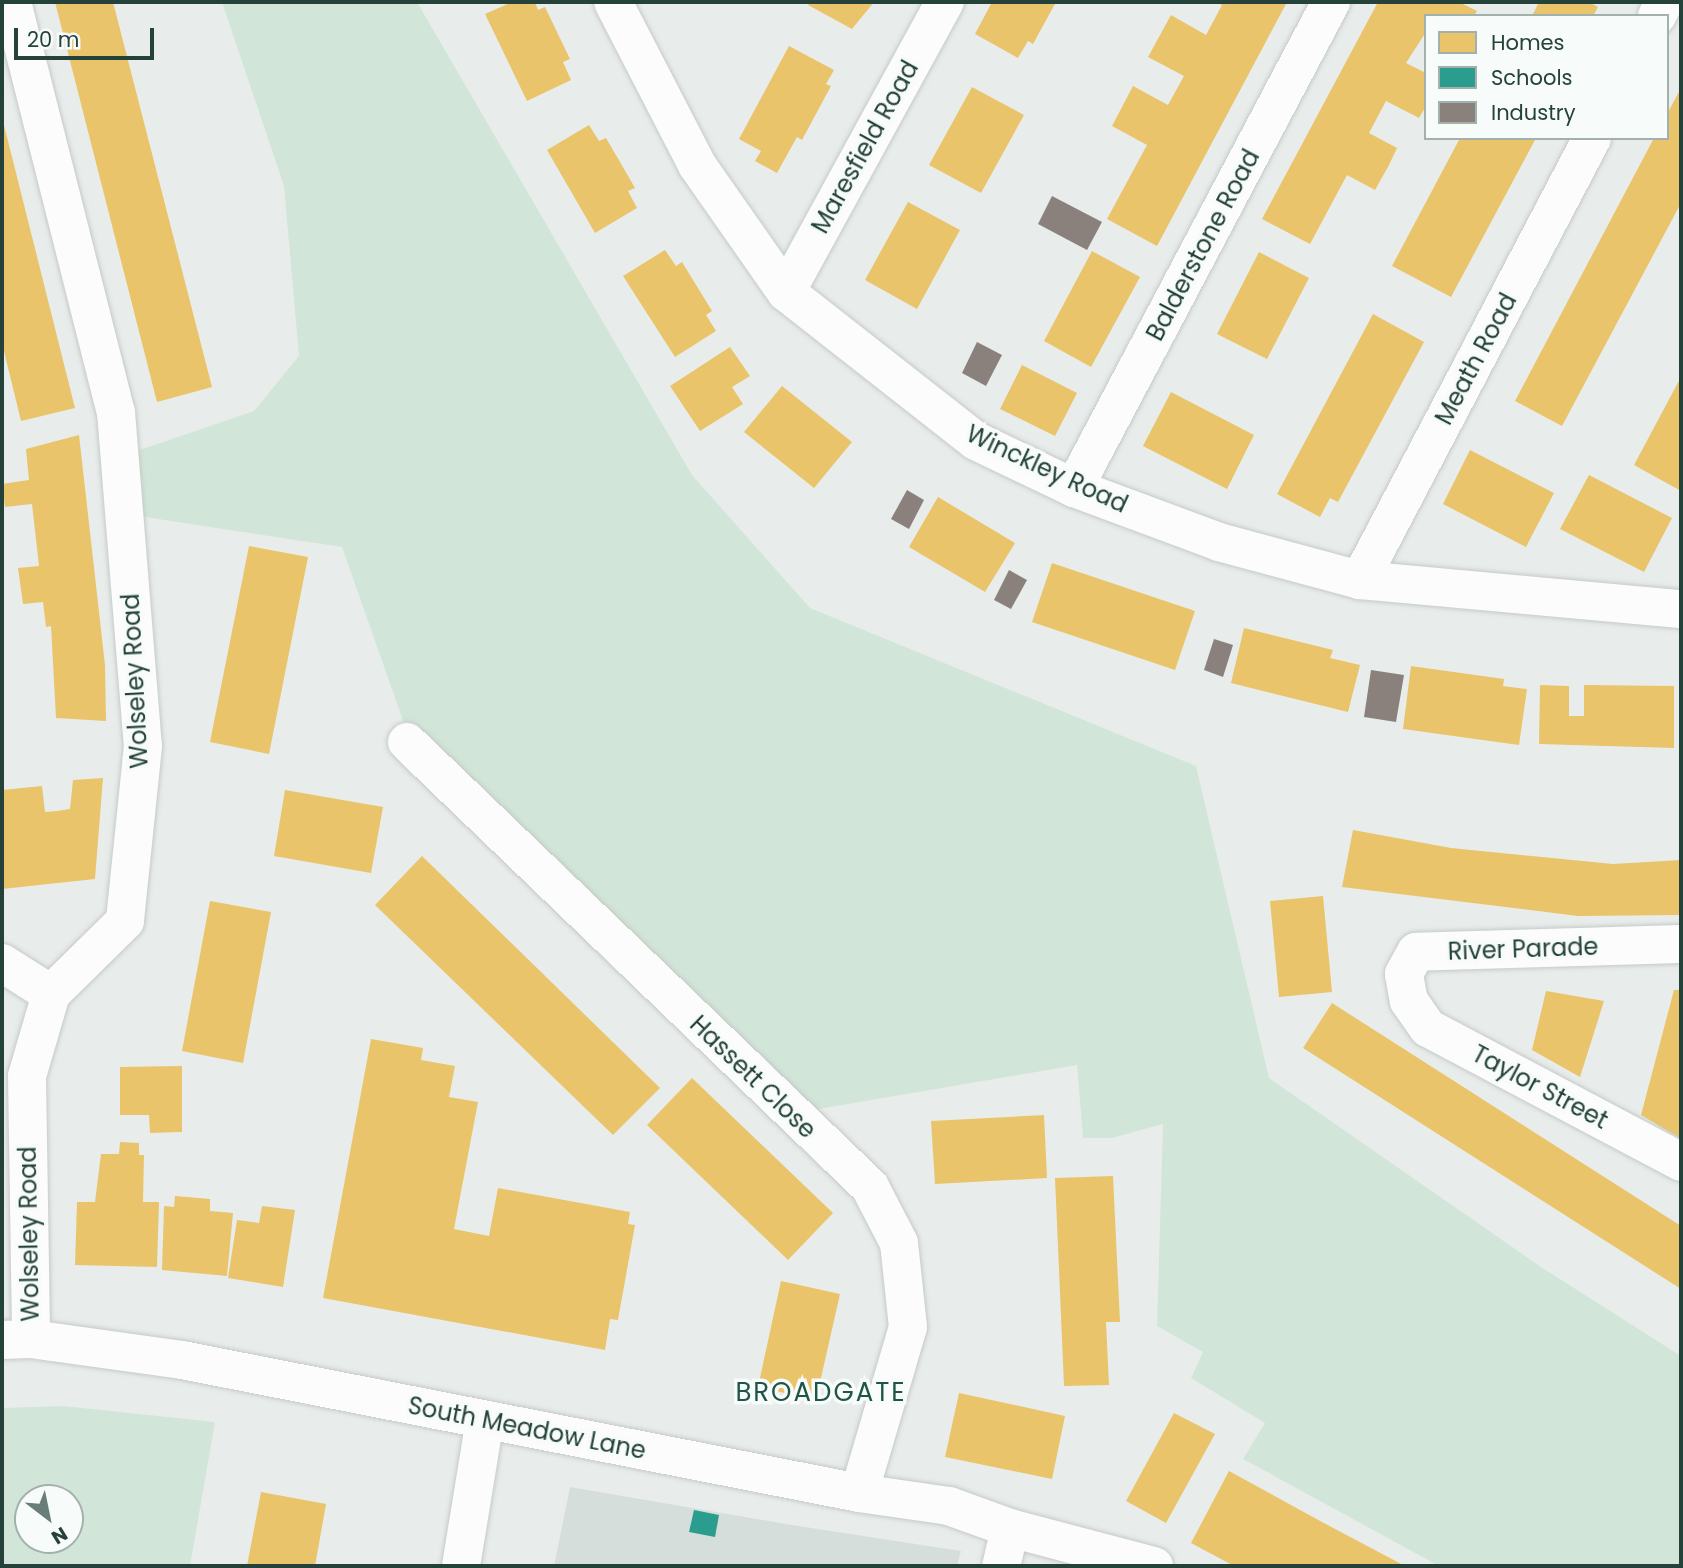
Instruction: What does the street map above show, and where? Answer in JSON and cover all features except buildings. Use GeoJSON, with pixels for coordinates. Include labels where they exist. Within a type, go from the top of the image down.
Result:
{"type":"FeatureCollection","features":[{"type":"Feature","properties":{"kind":"street","name":"Wolseley Road"},"geometry":{"type":"LineString","coordinates":[[12,2],[116,412],[143,746],[125,921],[51,994],[27,1076],[16,1340]]}},
{"type":"Feature","properties":{"kind":"street","name":"Winckley Road"},"geometry":{"type":"LineString","coordinates":[[613,2],[697,165],[786,292],[976,441],[1074,488],[1219,542],[1360,580],[1680,606]]}},
{"type":"Feature","properties":{"kind":"street","name":"Maresfield Road"},"geometry":{"type":"LineString","coordinates":[[786,292],[945,2]]}},
{"type":"Feature","properties":{"kind":"street","name":"Balderstone Road"},"geometry":{"type":"LineString","coordinates":[[1074,488],[1331,2]]}},
{"type":"Feature","properties":{"kind":"street","name":"Meath Road"},"geometry":{"type":"LineString","coordinates":[[1360,580],[1591,140]]}},
{"type":"Feature","properties":{"kind":"street","name":"Hassett Close"},"geometry":{"type":"LineString","coordinates":[[407,742],[870,1187],[900,1243],[908,1327],[859,1493]]}},
{"type":"Feature","properties":{"kind":"street","name":"River Parade"},"geometry":{"type":"LineString","coordinates":[[1409,1001],[1404,974],[1416,953],[1681,944]]}},
{"type":"Feature","properties":{"kind":"street"},"geometry":{"type":"LineString","coordinates":[[2,962],[51,994]]}},
{"type":"Feature","properties":{"kind":"street","name":"Taylor Street"},"geometry":{"type":"LineString","coordinates":[[1409,1001],[1428,1028],[1681,1162]]}},
{"type":"Feature","properties":{"kind":"street","name":"South Meadow Lane"},"geometry":{"type":"LineString","coordinates":[[16,1340],[182,1360],[859,1493],[949,1506],[1010,1528],[1154,1566]]}},
{"type":"Feature","properties":{"kind":"street"},"geometry":{"type":"LineString","coordinates":[[461,1566],[485,1420]]}},
{"type":"Feature","properties":{"kind":"street"},"geometry":{"type":"LineString","coordinates":[[1001,1566],[1010,1528]]}},
{"type":"Feature","properties":{"kind":"shaded area"},"geometry":{"type":"Polygon","coordinates":[[[570,1487],[961,1551],[957,1566],[554,1566],[570,1487]]]}},
{"type":"Feature","properties":{"kind":"green space"},"geometry":{"type":"Polygon","coordinates":[[[222,2],[417,2],[692,475],[810,608],[1196,766],[1269,1078],[1541,1267],[1681,1356],[1681,1566],[1439,1566],[1243,1459],[1265,1423],[1191,1378],[1203,1352],[1157,1326],[1163,1124],[1112,1138],[1083,1138],[1077,1065],[801,1112],[406,729],[342,547],[138,516],[128,454],[254,411],[299,356],[284,186],[222,2]]]}},
{"type":"Feature","properties":{"kind":"green space"},"geometry":{"type":"Polygon","coordinates":[[[63,1406],[215,1422],[190,1566],[2,1566],[2,1408],[63,1406]]]}},
{"type":"Feature","properties":{"kind":"district","name":"BROADGATE"},"geometry":{"type":"Point","coordinates":[821,1393]}}]}
